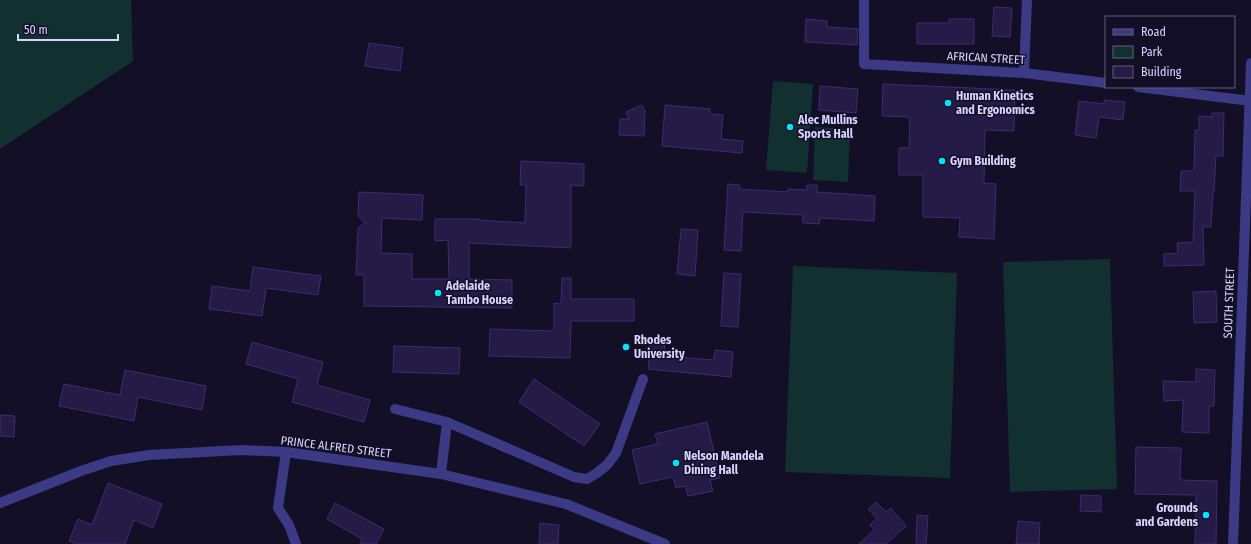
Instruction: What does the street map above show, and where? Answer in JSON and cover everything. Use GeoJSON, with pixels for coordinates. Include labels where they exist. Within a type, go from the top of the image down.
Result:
{"type":"FeatureCollection","features":[{"type":"Feature","properties":{"kind":"street","name":"AFRICAN STREET"},"geometry":{"type":"LineString","coordinates":[[864,0],[864,64],[1024,73],[1105,83]]}},
{"type":"Feature","properties":{"kind":"street"},"geometry":{"type":"LineString","coordinates":[[1024,73],[1028,0]]}},
{"type":"Feature","properties":{"kind":"street","name":"SOUTH STREET"},"geometry":{"type":"LineString","coordinates":[[1233,544],[1251,63]]}},
{"type":"Feature","properties":{"kind":"street"},"geometry":{"type":"LineString","coordinates":[[1146,88],[1250,101]]}},
{"type":"Feature","properties":{"kind":"street"},"geometry":{"type":"LineString","coordinates":[[395,409],[447,422],[574,477],[587,479],[607,465],[616,453],[643,379]]}},
{"type":"Feature","properties":{"kind":"street"},"geometry":{"type":"LineString","coordinates":[[441,474],[447,422]]}},
{"type":"Feature","properties":{"kind":"street","name":"PRINCE ALFRED STREET"},"geometry":{"type":"LineString","coordinates":[[0,503],[80,471],[111,461],[149,455],[241,450],[286,452],[441,474],[566,504],[665,544]]}},
{"type":"Feature","properties":{"kind":"street"},"geometry":{"type":"LineString","coordinates":[[286,452],[278,508],[289,526],[296,544]]}},
{"type":"Feature","properties":{"kind":"green space"},"geometry":{"type":"Polygon","coordinates":[[[0,0],[131,0],[133,61],[0,149],[0,0]]]}},
{"type":"Feature","properties":{"kind":"green space","name":"Alec Mullins Sports Hall"},"geometry":{"type":"Polygon","coordinates":[[[773,81],[813,84],[807,173],[766,170],[773,81]]]}},
{"type":"Feature","properties":{"kind":"green space"},"geometry":{"type":"Polygon","coordinates":[[[815,127],[850,129],[848,182],[813,180],[815,127]]]}},
{"type":"Feature","properties":{"kind":"green space"},"geometry":{"type":"Polygon","coordinates":[[[1110,259],[1117,489],[1010,492],[1003,262],[1110,259]]]}},
{"type":"Feature","properties":{"kind":"green space"},"geometry":{"type":"Polygon","coordinates":[[[793,266],[957,273],[950,478],[785,472],[793,266]]]}},
{"type":"Feature","properties":{"kind":"building"},"geometry":{"type":"Polygon","coordinates":[[[994,7],[1012,8],[1010,37],[992,36],[994,7]]]}},
{"type":"Feature","properties":{"kind":"building"},"geometry":{"type":"Polygon","coordinates":[[[806,19],[827,21],[827,27],[858,29],[857,45],[805,42],[806,19]]]}},
{"type":"Feature","properties":{"kind":"building"},"geometry":{"type":"Polygon","coordinates":[[[949,19],[974,19],[974,44],[917,44],[917,23],[949,23],[949,19]]]}},
{"type":"Feature","properties":{"kind":"building"},"geometry":{"type":"Polygon","coordinates":[[[369,43],[403,48],[400,71],[365,66],[369,43]]]}},
{"type":"Feature","properties":{"kind":"building"},"geometry":{"type":"Polygon","coordinates":[[[883,84],[1015,90],[1014,131],[985,130],[984,183],[996,184],[994,239],[959,237],[960,218],[923,217],[923,175],[899,175],[899,148],[909,148],[910,117],[882,116],[883,84]]]}},
{"type":"Feature","properties":{"kind":"building"},"geometry":{"type":"Polygon","coordinates":[[[820,86],[858,89],[856,113],[819,110],[820,86]]]}},
{"type":"Feature","properties":{"kind":"building"},"geometry":{"type":"Polygon","coordinates":[[[1104,100],[1125,102],[1123,120],[1099,117],[1096,138],[1075,135],[1079,101],[1104,104],[1104,100]]]}},
{"type":"Feature","properties":{"kind":"building"},"geometry":{"type":"Polygon","coordinates":[[[642,105],[645,111],[644,136],[619,135],[620,119],[629,119],[626,112],[642,105]]]}},
{"type":"Feature","properties":{"kind":"building"},"geometry":{"type":"Polygon","coordinates":[[[665,105],[710,109],[710,114],[723,115],[721,139],[743,141],[742,153],[662,146],[665,105]]]}},
{"type":"Feature","properties":{"kind":"building"},"geometry":{"type":"Polygon","coordinates":[[[1212,113],[1224,113],[1223,156],[1216,156],[1211,227],[1203,227],[1204,265],[1164,266],[1164,254],[1178,253],[1177,243],[1193,242],[1195,191],[1180,191],[1181,171],[1194,171],[1195,130],[1199,130],[1199,116],[1212,117],[1212,113]]]}},
{"type":"Feature","properties":{"kind":"building"},"geometry":{"type":"Polygon","coordinates":[[[521,161],[584,164],[584,186],[571,185],[571,248],[469,243],[469,279],[512,280],[512,308],[364,306],[364,275],[356,275],[358,228],[365,223],[358,216],[359,192],[423,195],[422,220],[382,218],[381,253],[412,254],[412,279],[449,279],[448,240],[435,241],[435,219],[479,219],[525,223],[526,185],[520,185],[521,161]]]}},
{"type":"Feature","properties":{"kind":"building"},"geometry":{"type":"Polygon","coordinates":[[[728,184],[740,185],[739,189],[788,192],[788,189],[807,190],[807,185],[817,185],[817,192],[875,196],[874,221],[820,218],[819,224],[803,223],[803,215],[743,212],[741,251],[724,250],[728,184]]]}},
{"type":"Feature","properties":{"kind":"building"},"geometry":{"type":"Polygon","coordinates":[[[681,229],[698,230],[695,276],[677,274],[681,229]]]}},
{"type":"Feature","properties":{"kind":"building"},"geometry":{"type":"Polygon","coordinates":[[[253,267],[321,276],[318,295],[266,288],[262,316],[209,309],[212,286],[250,291],[253,267]]]}},
{"type":"Feature","properties":{"kind":"building"},"geometry":{"type":"Polygon","coordinates":[[[724,273],[741,274],[738,327],[721,326],[724,273]]]}},
{"type":"Feature","properties":{"kind":"building"},"geometry":{"type":"Polygon","coordinates":[[[562,278],[571,278],[571,299],[634,299],[634,321],[571,321],[570,358],[489,356],[490,329],[554,331],[554,303],[561,304],[562,278]]]}},
{"type":"Feature","properties":{"kind":"building"},"geometry":{"type":"Polygon","coordinates":[[[1216,291],[1217,322],[1194,323],[1193,292],[1216,291]]]}},
{"type":"Feature","properties":{"kind":"building"},"geometry":{"type":"Polygon","coordinates":[[[651,338],[665,339],[664,356],[714,360],[715,350],[733,352],[731,377],[648,369],[651,338]]]}},
{"type":"Feature","properties":{"kind":"building"},"geometry":{"type":"Polygon","coordinates":[[[252,342],[323,362],[317,385],[370,400],[364,422],[292,402],[298,379],[246,364],[252,342]]]}},
{"type":"Feature","properties":{"kind":"building"},"geometry":{"type":"Polygon","coordinates":[[[394,346],[460,348],[459,374],[393,372],[394,346]]]}},
{"type":"Feature","properties":{"kind":"building"},"geometry":{"type":"Polygon","coordinates":[[[1196,369],[1215,370],[1214,406],[1209,406],[1209,433],[1182,432],[1183,400],[1164,401],[1163,381],[1196,382],[1196,369]]]}},
{"type":"Feature","properties":{"kind":"building"},"geometry":{"type":"Polygon","coordinates":[[[125,370],[206,386],[202,410],[138,397],[134,421],[59,406],[64,384],[120,395],[125,370]]]}},
{"type":"Feature","properties":{"kind":"building"},"geometry":{"type":"Polygon","coordinates":[[[534,379],[600,424],[584,446],[519,402],[534,379]]]}},
{"type":"Feature","properties":{"kind":"building"},"geometry":{"type":"Polygon","coordinates":[[[0,415],[15,416],[14,437],[0,436],[0,415]]]}},
{"type":"Feature","properties":{"kind":"building","name":"Nelson Mandela Dining Hall"},"geometry":{"type":"Polygon","coordinates":[[[707,422],[720,478],[710,480],[713,491],[688,496],[685,486],[676,488],[673,477],[640,484],[632,450],[658,444],[655,434],[707,422]]]}},
{"type":"Feature","properties":{"kind":"building","name":"Grounds and Gardens"},"geometry":{"type":"Polygon","coordinates":[[[1136,447],[1181,448],[1180,480],[1217,481],[1216,544],[1195,544],[1196,495],[1135,494],[1136,447]]]}},
{"type":"Feature","properties":{"kind":"building"},"geometry":{"type":"Polygon","coordinates":[[[108,483],[162,504],[153,528],[134,520],[125,544],[77,544],[69,541],[78,519],[92,525],[108,483]]]}},
{"type":"Feature","properties":{"kind":"building"},"geometry":{"type":"Polygon","coordinates":[[[1081,495],[1101,496],[1101,512],[1080,511],[1081,495]]]}},
{"type":"Feature","properties":{"kind":"building"},"geometry":{"type":"Polygon","coordinates":[[[876,502],[886,512],[891,508],[906,526],[886,544],[859,544],[874,530],[870,525],[877,518],[868,509],[876,502]]]}},
{"type":"Feature","properties":{"kind":"building"},"geometry":{"type":"Polygon","coordinates":[[[335,503],[384,529],[376,544],[360,544],[362,539],[327,519],[335,503]]]}},
{"type":"Feature","properties":{"kind":"building"},"geometry":{"type":"Polygon","coordinates":[[[917,515],[928,516],[926,544],[916,544],[917,515]]]}},
{"type":"Feature","properties":{"kind":"building"},"geometry":{"type":"Polygon","coordinates":[[[1018,521],[1040,523],[1039,544],[1016,544],[1018,521]]]}},
{"type":"Feature","properties":{"kind":"building"},"geometry":{"type":"Polygon","coordinates":[[[540,523],[559,525],[558,544],[539,544],[540,523]]]}},
{"type":"Feature","properties":{"kind":"place","name":"Human Kinetics and Ergonomics"},"geometry":{"type":"Point","coordinates":[948,103]}},
{"type":"Feature","properties":{"kind":"place","name":"Alec Mullins Sports Hall"},"geometry":{"type":"Point","coordinates":[790,127]}},
{"type":"Feature","properties":{"kind":"place","name":"Gym Building"},"geometry":{"type":"Point","coordinates":[942,161]}},
{"type":"Feature","properties":{"kind":"place","name":"Adelaide Tambo House"},"geometry":{"type":"Point","coordinates":[438,293]}},
{"type":"Feature","properties":{"kind":"place","name":"Rhodes University"},"geometry":{"type":"Point","coordinates":[626,347]}},
{"type":"Feature","properties":{"kind":"place","name":"Nelson Mandela Dining Hall"},"geometry":{"type":"Point","coordinates":[676,463]}},
{"type":"Feature","properties":{"kind":"place","name":"Grounds and Gardens"},"geometry":{"type":"Point","coordinates":[1206,515]}}]}
